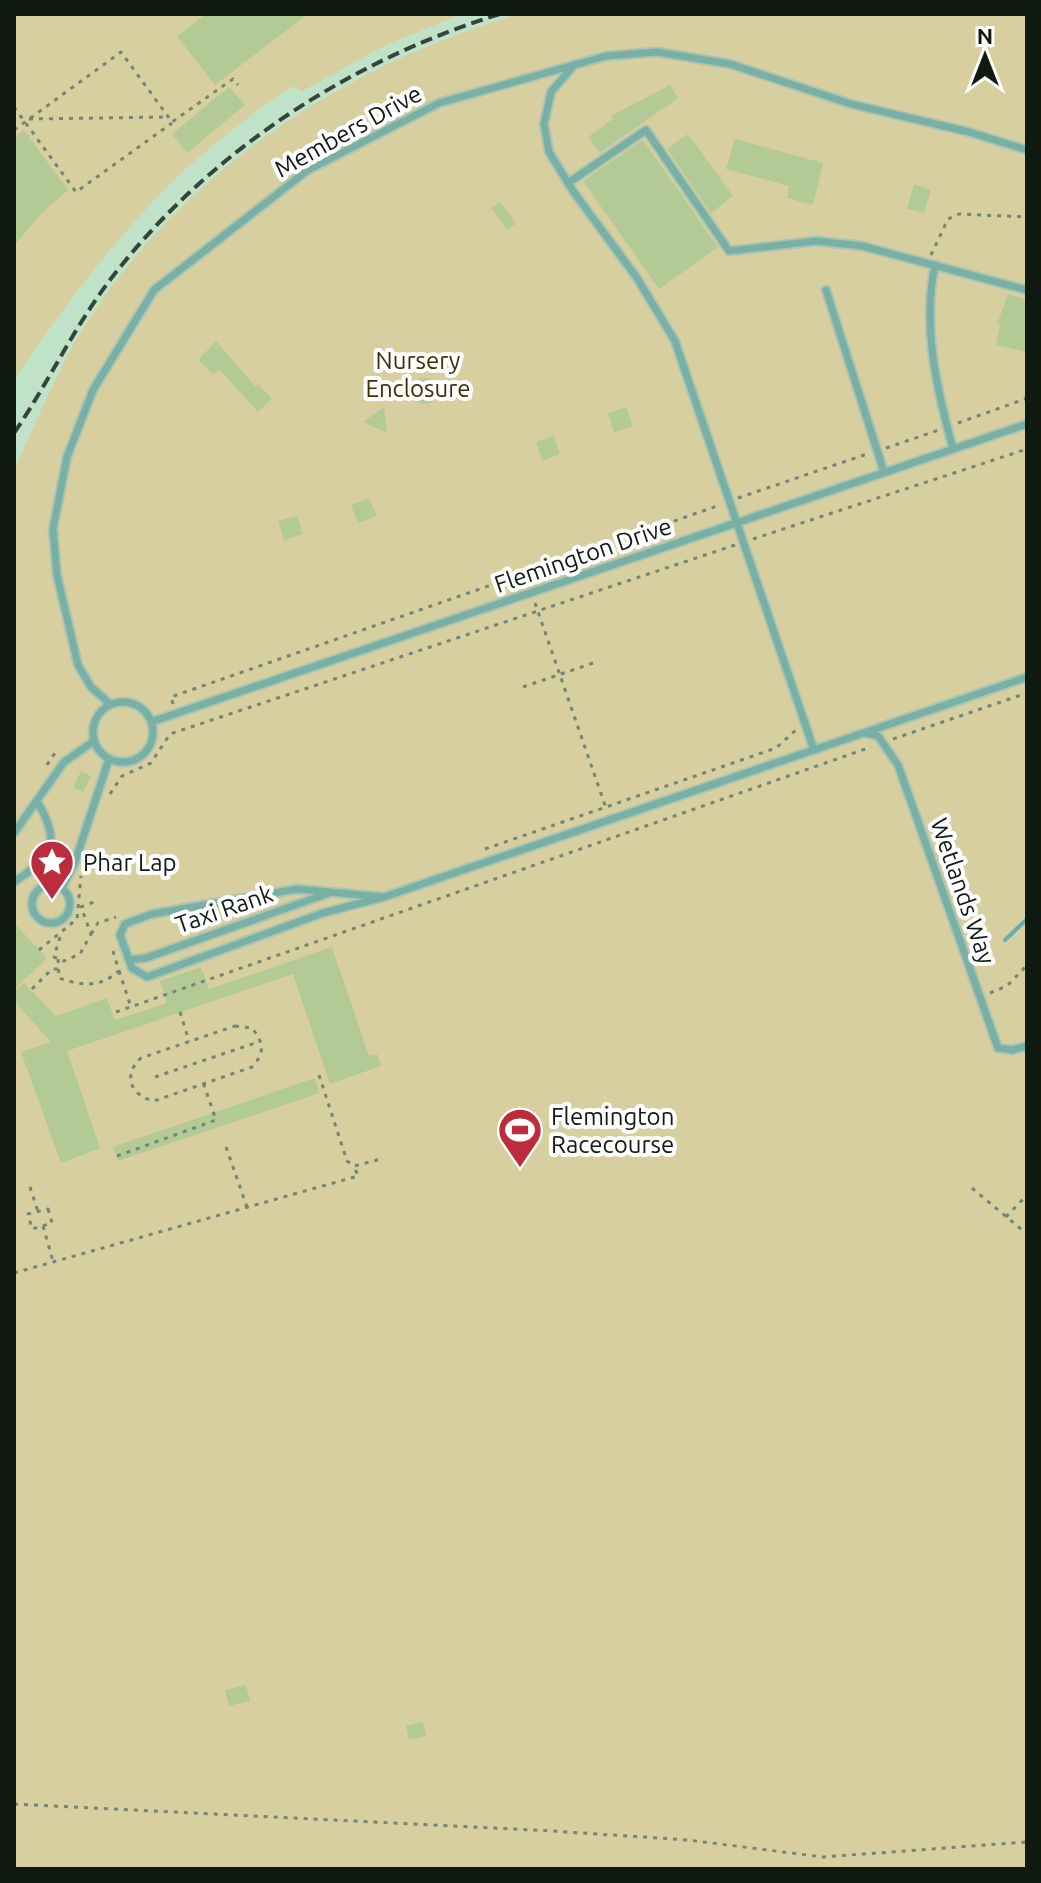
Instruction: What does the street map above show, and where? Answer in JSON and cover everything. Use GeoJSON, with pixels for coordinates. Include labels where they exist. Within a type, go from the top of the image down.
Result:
{"type":"FeatureCollection","features":[{"type":"Feature","properties":{"kind":"lane","name":"Members Drive"},"geometry":{"type":"LineString","coordinates":[[110,704],[91,687],[75,655],[57,575],[53,529],[67,457],[93,390],[154,290],[249,212],[320,163],[439,103],[577,63],[636,53],[690,56],[730,64],[851,104],[969,132],[1027,150]]}},
{"type":"Feature","properties":{"kind":"lane"},"geometry":{"type":"LineString","coordinates":[[577,63],[560,77],[551,92],[544,124],[549,152],[624,258],[675,341],[814,750]]}},
{"type":"Feature","properties":{"kind":"lane"},"geometry":{"type":"LineString","coordinates":[[568,183],[646,130],[729,251],[817,241],[863,246],[1027,290]]}},
{"type":"Feature","properties":{"kind":"lane"},"geometry":{"type":"LineString","coordinates":[[931,264],[930,327],[953,449]]}},
{"type":"Feature","properties":{"kind":"lane"},"geometry":{"type":"LineString","coordinates":[[826,290],[884,472]]}},
{"type":"Feature","properties":{"kind":"lane","name":"Flemington Drive"},"geometry":{"type":"LineString","coordinates":[[151,722],[1027,424]]}},
{"type":"Feature","properties":{"kind":"lane"},"geometry":{"type":"LineString","coordinates":[[384,897],[297,889],[152,914],[125,924],[120,935],[132,968],[147,977],[323,913],[384,897],[1027,677]]}},
{"type":"Feature","properties":{"kind":"lane"},"geometry":{"type":"LineString","coordinates":[[130,702],[146,713],[151,722],[152,738],[144,753],[128,761],[109,759],[94,741],[96,717],[110,704],[130,702]]}},
{"type":"Feature","properties":{"kind":"lane"},"geometry":{"type":"LineString","coordinates":[[865,733],[884,743]]}},
{"type":"Feature","properties":{"kind":"lane"},"geometry":{"type":"LineString","coordinates":[[14,833],[64,762],[94,741]]}},
{"type":"Feature","properties":{"kind":"lane","name":"Wetlands Way"},"geometry":{"type":"LineString","coordinates":[[884,743],[898,765],[998,1048],[1012,1050],[1027,1046]]}},
{"type":"Feature","properties":{"kind":"lane"},"geometry":{"type":"LineString","coordinates":[[62,888],[100,793],[109,759]]}},
{"type":"Feature","properties":{"kind":"lane"},"geometry":{"type":"LineString","coordinates":[[14,882],[43,859],[51,845],[52,830],[38,803]]}},
{"type":"Feature","properties":{"kind":"lane"},"geometry":{"type":"LineString","coordinates":[[44,886],[62,888],[70,899],[65,918],[54,924],[41,921],[33,911],[35,894],[44,886]]}},
{"type":"Feature","properties":{"kind":"lane","name":"Taxi Rank"},"geometry":{"type":"LineString","coordinates":[[129,960],[146,958],[331,892]]}},
{"type":"Feature","properties":{"kind":"path"},"geometry":{"type":"LineString","coordinates":[[14,130],[121,52],[172,122]]}},
{"type":"Feature","properties":{"kind":"path"},"geometry":{"type":"LineString","coordinates":[[14,107],[76,192],[233,79],[238,85]]}},
{"type":"Feature","properties":{"kind":"path"},"geometry":{"type":"LineString","coordinates":[[27,121],[169,117]]}},
{"type":"Feature","properties":{"kind":"path"},"geometry":{"type":"LineString","coordinates":[[931,264],[948,219],[959,214],[1027,217]]}},
{"type":"Feature","properties":{"kind":"path"},"geometry":{"type":"LineString","coordinates":[[180,730],[171,697],[947,427],[1027,396]]}},
{"type":"Feature","properties":{"kind":"path"},"geometry":{"type":"LineString","coordinates":[[100,793],[108,798],[122,776],[151,763],[164,738],[180,730],[1027,449]]}},
{"type":"Feature","properties":{"kind":"path"},"geometry":{"type":"LineString","coordinates":[[531,593],[606,808]]}},
{"type":"Feature","properties":{"kind":"path"},"geometry":{"type":"LineString","coordinates":[[523,687],[596,662]]}},
{"type":"Feature","properties":{"kind":"path"},"geometry":{"type":"LineString","coordinates":[[116,1012],[1027,693]]}},
{"type":"Feature","properties":{"kind":"path"},"geometry":{"type":"LineString","coordinates":[[482,850],[776,748],[806,726]]}},
{"type":"Feature","properties":{"kind":"path"},"geometry":{"type":"LineString","coordinates":[[84,866],[78,888],[91,934]]}},
{"type":"Feature","properties":{"kind":"path"},"geometry":{"type":"LineString","coordinates":[[81,907],[94,902]]}},
{"type":"Feature","properties":{"kind":"path"},"geometry":{"type":"LineString","coordinates":[[81,907],[77,919],[55,945],[54,957],[58,959],[64,961],[80,954],[98,923],[122,915]]}},
{"type":"Feature","properties":{"kind":"path"},"geometry":{"type":"LineString","coordinates":[[39,950],[61,936]]}},
{"type":"Feature","properties":{"kind":"path"},"geometry":{"type":"LineString","coordinates":[[111,945],[131,1007]]}},
{"type":"Feature","properties":{"kind":"path"},"geometry":{"type":"LineString","coordinates":[[58,959],[59,978],[80,985],[105,983],[119,971]]}},
{"type":"Feature","properties":{"kind":"path"},"geometry":{"type":"LineString","coordinates":[[978,998],[1007,986],[1025,973],[1027,965]]}},
{"type":"Feature","properties":{"kind":"path"},"geometry":{"type":"LineString","coordinates":[[32,989],[52,969],[58,969]]}},
{"type":"Feature","properties":{"kind":"path"},"geometry":{"type":"LineString","coordinates":[[180,1012],[189,1041]]}},
{"type":"Feature","properties":{"kind":"path"},"geometry":{"type":"LineString","coordinates":[[235,1026],[252,1028],[261,1041],[260,1059],[252,1067],[204,1085],[154,1101],[138,1096],[132,1086],[133,1068],[141,1058],[189,1041],[235,1026]]}},
{"type":"Feature","properties":{"kind":"path"},"geometry":{"type":"LineString","coordinates":[[155,1077],[261,1041]]}},
{"type":"Feature","properties":{"kind":"path"},"geometry":{"type":"LineString","coordinates":[[14,1273],[358,1176],[354,1166],[347,1161],[319,1075]]}},
{"type":"Feature","properties":{"kind":"path"},"geometry":{"type":"LineString","coordinates":[[117,1156],[216,1120],[204,1085]]}},
{"type":"Feature","properties":{"kind":"path"},"geometry":{"type":"LineString","coordinates":[[226,1147],[247,1207]]}},
{"type":"Feature","properties":{"kind":"path"},"geometry":{"type":"LineString","coordinates":[[354,1166],[381,1159]]}},
{"type":"Feature","properties":{"kind":"path"},"geometry":{"type":"LineString","coordinates":[[30,1187],[38,1212]]}},
{"type":"Feature","properties":{"kind":"path"},"geometry":{"type":"LineString","coordinates":[[972,1188],[1027,1234]]}},
{"type":"Feature","properties":{"kind":"path"},"geometry":{"type":"LineString","coordinates":[[1006,1217],[1027,1195]]}},
{"type":"Feature","properties":{"kind":"path"},"geometry":{"type":"LineString","coordinates":[[48,1209],[52,1223],[43,1226],[32,1229],[28,1214],[48,1209]]}},
{"type":"Feature","properties":{"kind":"path"},"geometry":{"type":"LineString","coordinates":[[43,1226],[53,1262]]}},
{"type":"Feature","properties":{"kind":"path"},"geometry":{"type":"LineString","coordinates":[[14,1804],[537,1830],[688,1840],[823,1857],[1027,1842]]}},
{"type":"Feature","properties":{"kind":"shaded area"},"geometry":{"type":"Polygon","coordinates":[[[462,14],[519,14],[444,39],[339,89],[255,145],[180,210],[132,262],[86,323],[59,372],[14,469],[14,380],[70,297],[145,207],[231,129],[294,85],[301,92],[384,46],[462,14]]]}},
{"type":"Feature","properties":{"kind":"green space"},"geometry":{"type":"Polygon","coordinates":[[[14,14],[462,14],[384,46],[301,92],[294,86],[210,148],[138,218],[106,255],[14,380],[14,14]]]}},
{"type":"Feature","properties":{"kind":"green space","name":"Flemington Racecourse"},"geometry":{"type":"Polygon","coordinates":[[[519,14],[1027,14],[1027,1869],[14,1869],[14,469],[57,376],[87,322],[126,267],[171,217],[221,171],[275,130],[333,93],[455,35],[519,14]]]}},
{"type":"Feature","properties":{"kind":"building"},"geometry":{"type":"Polygon","coordinates":[[[206,14],[308,14],[215,85],[177,36],[206,14]]]}},
{"type":"Feature","properties":{"kind":"building"},"geometry":{"type":"Polygon","coordinates":[[[670,85],[678,98],[600,153],[588,137],[613,119],[611,116],[670,85]]]}},
{"type":"Feature","properties":{"kind":"building"},"geometry":{"type":"Polygon","coordinates":[[[229,87],[245,105],[187,153],[172,134],[229,87]]]}},
{"type":"Feature","properties":{"kind":"building"},"geometry":{"type":"Polygon","coordinates":[[[24,130],[68,190],[41,214],[14,246],[14,138],[24,130]]]}},
{"type":"Feature","properties":{"kind":"building"},"geometry":{"type":"Polygon","coordinates":[[[688,134],[733,196],[711,213],[667,149],[688,134]]]}},
{"type":"Feature","properties":{"kind":"building"},"geometry":{"type":"Polygon","coordinates":[[[735,139],[823,163],[813,205],[787,198],[789,186],[726,169],[735,139]]]}},
{"type":"Feature","properties":{"kind":"building"},"geometry":{"type":"Polygon","coordinates":[[[643,140],[718,247],[659,289],[583,181],[643,140]]]}},
{"type":"Feature","properties":{"kind":"building"},"geometry":{"type":"Polygon","coordinates":[[[914,184],[931,190],[924,213],[907,209],[914,184]]]}},
{"type":"Feature","properties":{"kind":"building"},"geometry":{"type":"Polygon","coordinates":[[[500,202],[516,223],[507,230],[491,208],[500,202]]]}},
{"type":"Feature","properties":{"kind":"building"},"geometry":{"type":"Polygon","coordinates":[[[1008,294],[1027,300],[1027,352],[996,345],[1000,325],[997,324],[1008,294]]]}},
{"type":"Feature","properties":{"kind":"building"},"geometry":{"type":"Polygon","coordinates":[[[216,341],[256,387],[258,384],[272,398],[258,412],[219,369],[214,375],[198,360],[216,341]]]}},
{"type":"Feature","properties":{"kind":"building"},"geometry":{"type":"Polygon","coordinates":[[[425,378],[435,381],[438,391],[435,401],[425,404],[415,401],[412,391],[415,381],[425,378]]]}},
{"type":"Feature","properties":{"kind":"building"},"geometry":{"type":"Polygon","coordinates":[[[384,407],[387,433],[363,422],[384,407]]]}},
{"type":"Feature","properties":{"kind":"building"},"geometry":{"type":"Polygon","coordinates":[[[626,407],[633,426],[614,432],[608,413],[626,407]]]}},
{"type":"Feature","properties":{"kind":"building"},"geometry":{"type":"Polygon","coordinates":[[[554,436],[560,454],[542,461],[536,442],[554,436]]]}},
{"type":"Feature","properties":{"kind":"building"},"geometry":{"type":"Polygon","coordinates":[[[369,498],[377,516],[358,523],[351,505],[369,498]]]}},
{"type":"Feature","properties":{"kind":"building"},"geometry":{"type":"Polygon","coordinates":[[[297,516],[303,534],[284,540],[278,521],[297,516]]]}},
{"type":"Feature","properties":{"kind":"building"},"geometry":{"type":"Polygon","coordinates":[[[81,771],[91,776],[83,792],[73,787],[81,771]]]}},
{"type":"Feature","properties":{"kind":"building"},"geometry":{"type":"Polygon","coordinates":[[[14,923],[47,958],[14,989],[14,923]]]}},
{"type":"Feature","properties":{"kind":"building"},"geometry":{"type":"Polygon","coordinates":[[[332,947],[369,1056],[377,1054],[381,1066],[330,1084],[293,974],[67,1051],[100,1148],[61,1163],[21,1052],[51,1042],[14,1001],[14,992],[24,983],[56,1016],[107,998],[115,1020],[167,1003],[160,981],[201,967],[209,989],[332,947]]]}},
{"type":"Feature","properties":{"kind":"building"},"geometry":{"type":"Polygon","coordinates":[[[315,1078],[320,1093],[118,1161],[113,1147],[315,1078]]]}},
{"type":"Feature","properties":{"kind":"building"},"geometry":{"type":"Polygon","coordinates":[[[246,1685],[250,1701],[229,1706],[225,1690],[246,1685]]]}},
{"type":"Feature","properties":{"kind":"building"},"geometry":{"type":"Polygon","coordinates":[[[423,1722],[426,1736],[409,1740],[406,1726],[423,1722]]]}},
{"type":"Feature","properties":{"kind":"waterway"},"geometry":{"type":"LineString","coordinates":[[1005,940],[1027,919]]}},
{"type":"Feature","properties":{"kind":"railway"},"geometry":{"type":"LineString","coordinates":[[14,433],[107,284],[187,194],[233,155],[334,86],[443,34],[500,14]]}},
{"type":"Feature","properties":{"kind":"place","name":"Phar Lap"},"geometry":{"type":"Point","coordinates":[52,901]}},
{"type":"Feature","properties":{"kind":"place","name":"Flemington Racecourse"},"geometry":{"type":"Point","coordinates":[520,1169]}},
{"type":"Feature","properties":{"kind":"park label","name":"Nursery Enclosure"},"geometry":{"type":"Point","coordinates":[418,374]}}]}
